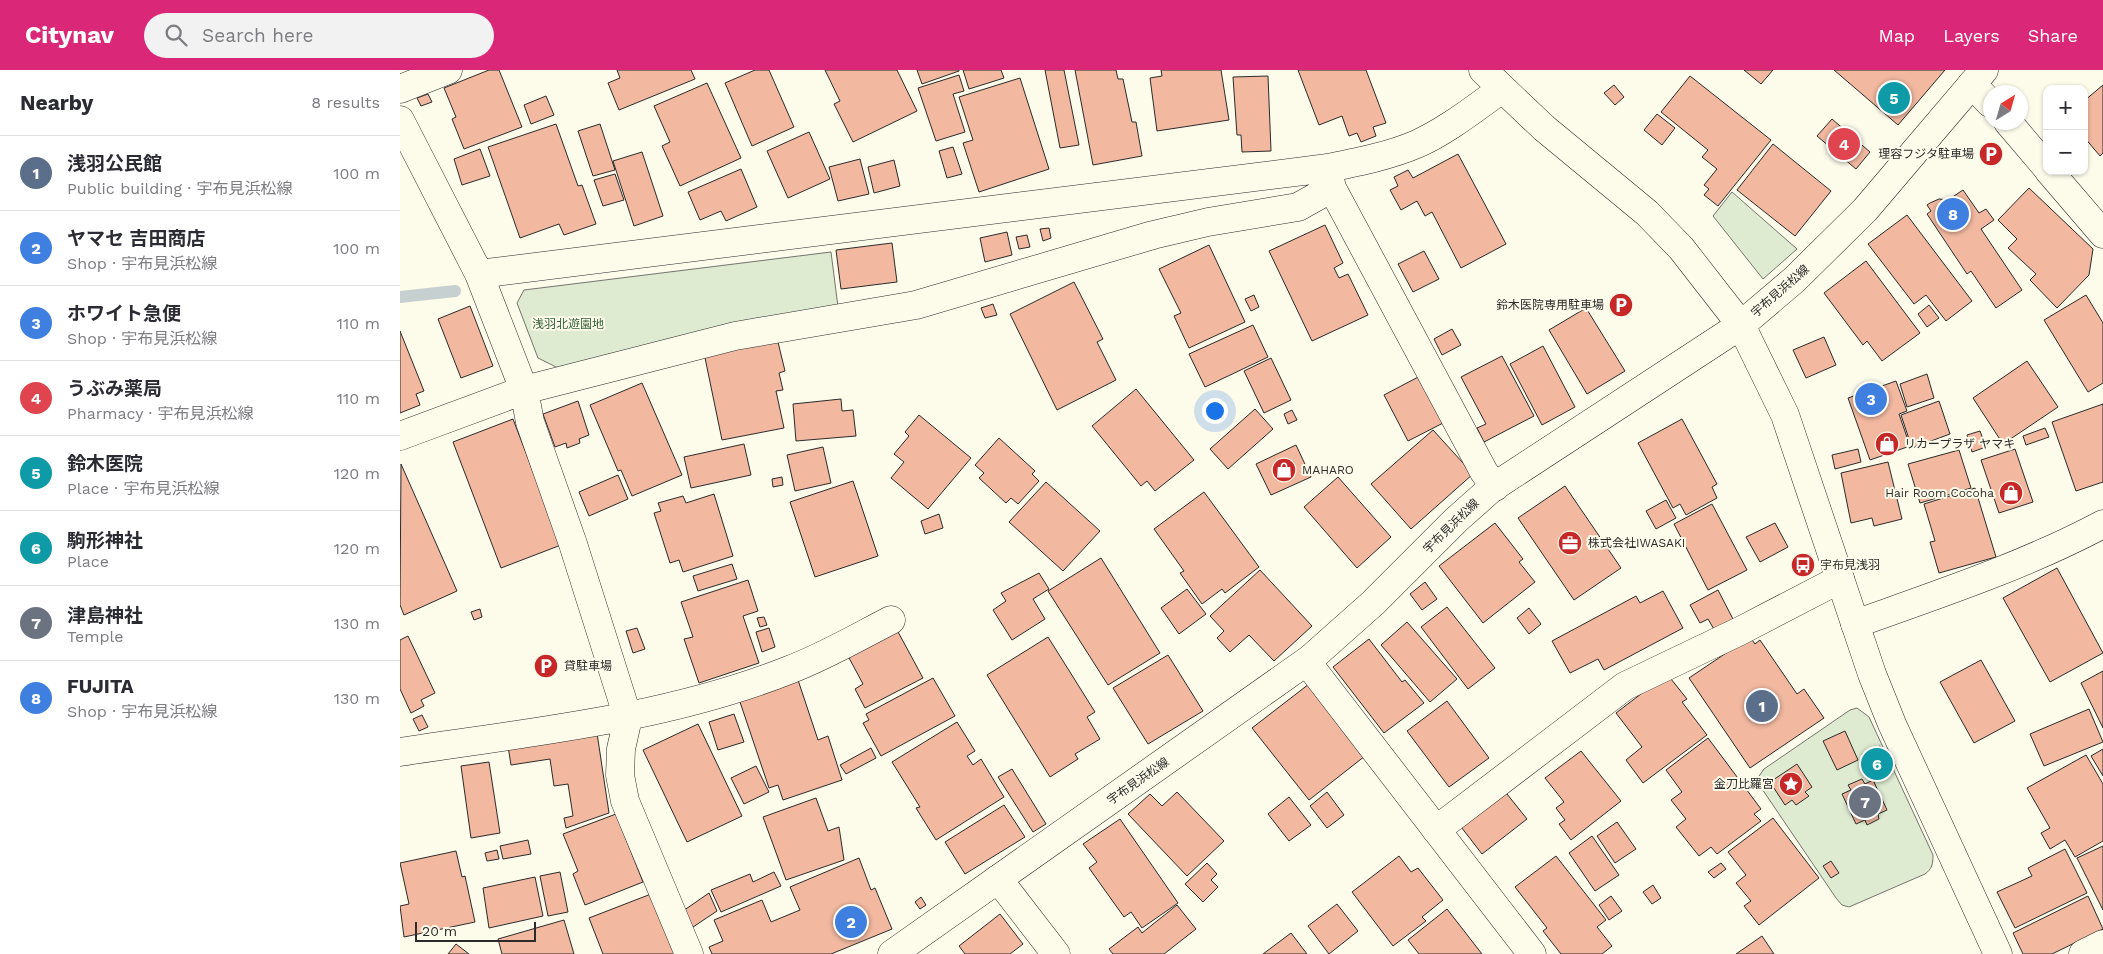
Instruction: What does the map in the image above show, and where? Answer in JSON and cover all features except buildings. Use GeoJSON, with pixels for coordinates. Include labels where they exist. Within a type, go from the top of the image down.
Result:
{"type":"FeatureCollection","features":[{"type":"Feature","properties":{"kind":"street"},"geometry":{"type":"LineString","coordinates":[[400,89],[448,70]]}},
{"type":"Feature","properties":{"kind":"street"},"geometry":{"type":"LineString","coordinates":[[479,274],[1330,178],[1376,158],[1418,143],[1456,122],[1493,80],[1544,128],[1647,213],[1681,248],[1741,326],[1785,415],[1855,624],[1892,724],[1998,954]]}},
{"type":"Feature","properties":{"kind":"street","name":"宇布見浜松線"},"geometry":{"type":"LineString","coordinates":[[892,954],[1307,662],[1373,603],[1462,514],[1494,487],[1741,326],[1842,235],[1982,86]]}},
{"type":"Feature","properties":{"kind":"street"},"geometry":{"type":"LineString","coordinates":[[400,120],[479,274],[524,390],[530,422],[573,544],[628,718],[621,749],[620,775],[626,801],[690,954]]}},
{"type":"Feature","properties":{"kind":"street"},"geometry":{"type":"LineString","coordinates":[[2015,130],[2043,163]]}},
{"type":"Feature","properties":{"kind":"street"},"geometry":{"type":"LineString","coordinates":[[2052,175],[2103,234]]}},
{"type":"Feature","properties":{"kind":"street"},"geometry":{"type":"LineString","coordinates":[[400,436],[524,390],[735,336],[916,306],[1153,235],[1208,222],[1298,207],[1330,178]]}},
{"type":"Feature","properties":{"kind":"street"},"geometry":{"type":"LineString","coordinates":[[1330,178],[1479,463],[1494,487]]}},
{"type":"Feature","properties":{"kind":"street"},"geometry":{"type":"LineString","coordinates":[[1855,624],[2014,567],[2058,548],[2103,524]]}},
{"type":"Feature","properties":{"kind":"street"},"geometry":{"type":"LineString","coordinates":[[1436,830],[1625,686],[1740,631],[1840,578]]}},
{"type":"Feature","properties":{"kind":"street"},"geometry":{"type":"LineString","coordinates":[[400,752],[628,718],[711,696],[790,670],[892,620]]}},
{"type":"Feature","properties":{"kind":"street"},"geometry":{"type":"LineString","coordinates":[[1307,662],[1532,954]]}},
{"type":"Feature","properties":{"kind":"street"},"geometry":{"type":"LineString","coordinates":[[998,879],[1056,954]]}},
{"type":"Feature","properties":{"kind":"street"},"geometry":{"type":"LineString","coordinates":[[2084,954],[2103,944]]}},
{"type":"Feature","properties":{"kind":"green space"},"geometry":{"type":"Polygon","coordinates":[[[1732,192],[1797,249],[1763,279],[1713,216],[1732,192]]]}},
{"type":"Feature","properties":{"kind":"green space","name":"浅羽北遊園地"},"geometry":{"type":"Polygon","coordinates":[[[831,252],[838,307],[558,368],[538,358],[517,303],[524,290],[831,252]]]}},
{"type":"Feature","properties":{"kind":"green space"},"geometry":{"type":"Polygon","coordinates":[[[1857,708],[1869,717],[1933,858],[1931,868],[1925,874],[1849,907],[1842,905],[1836,898],[1757,779],[1764,769],[1850,710],[1857,708]]]}},
{"type":"Feature","properties":{"kind":"waterway"},"geometry":{"type":"LineString","coordinates":[[400,297],[455,291]]}},
{"type":"Feature","properties":{"kind":"place","name":"鈴木医院"},"geometry":{"type":"Point","coordinates":[1894,98]}},
{"type":"Feature","properties":{"kind":"place","name":"うぶみ薬局"},"geometry":{"type":"Point","coordinates":[1844,144]}},
{"type":"Feature","properties":{"kind":"place","name":"理容フジタ駐車場"},"geometry":{"type":"Point","coordinates":[1991,154]}},
{"type":"Feature","properties":{"kind":"place","name":"FUJITA"},"geometry":{"type":"Point","coordinates":[1953,214]}},
{"type":"Feature","properties":{"kind":"place","name":"鈴木医院専用駐車場"},"geometry":{"type":"Point","coordinates":[1621,305]}},
{"type":"Feature","properties":{"kind":"place","name":"ホワイト急便"},"geometry":{"type":"Point","coordinates":[1871,399]}},
{"type":"Feature","properties":{"kind":"place","name":"リカープラザ ヤマキ"},"geometry":{"type":"Point","coordinates":[1887,444]}},
{"type":"Feature","properties":{"kind":"place","name":"MAHARO"},"geometry":{"type":"Point","coordinates":[1284,470]}},
{"type":"Feature","properties":{"kind":"place","name":"Hair Room Cocoha"},"geometry":{"type":"Point","coordinates":[2011,493]}},
{"type":"Feature","properties":{"kind":"place","name":"株式会社IWASAKI"},"geometry":{"type":"Point","coordinates":[1570,543]}},
{"type":"Feature","properties":{"kind":"place","name":"宇布見浅羽"},"geometry":{"type":"Point","coordinates":[1803,565]}},
{"type":"Feature","properties":{"kind":"place","name":"貸駐車場"},"geometry":{"type":"Point","coordinates":[546,666]}},
{"type":"Feature","properties":{"kind":"place","name":"浅羽公民館"},"geometry":{"type":"Point","coordinates":[1762,706]}},
{"type":"Feature","properties":{"kind":"place","name":"駒形神社"},"geometry":{"type":"Point","coordinates":[1877,764]}},
{"type":"Feature","properties":{"kind":"place","name":"金刀比羅宮"},"geometry":{"type":"Point","coordinates":[1791,784]}},
{"type":"Feature","properties":{"kind":"place","name":"津島神社"},"geometry":{"type":"Point","coordinates":[1865,802]}},
{"type":"Feature","properties":{"kind":"place","name":"ヤマセ 吉田商店"},"geometry":{"type":"Point","coordinates":[851,922]}}]}
